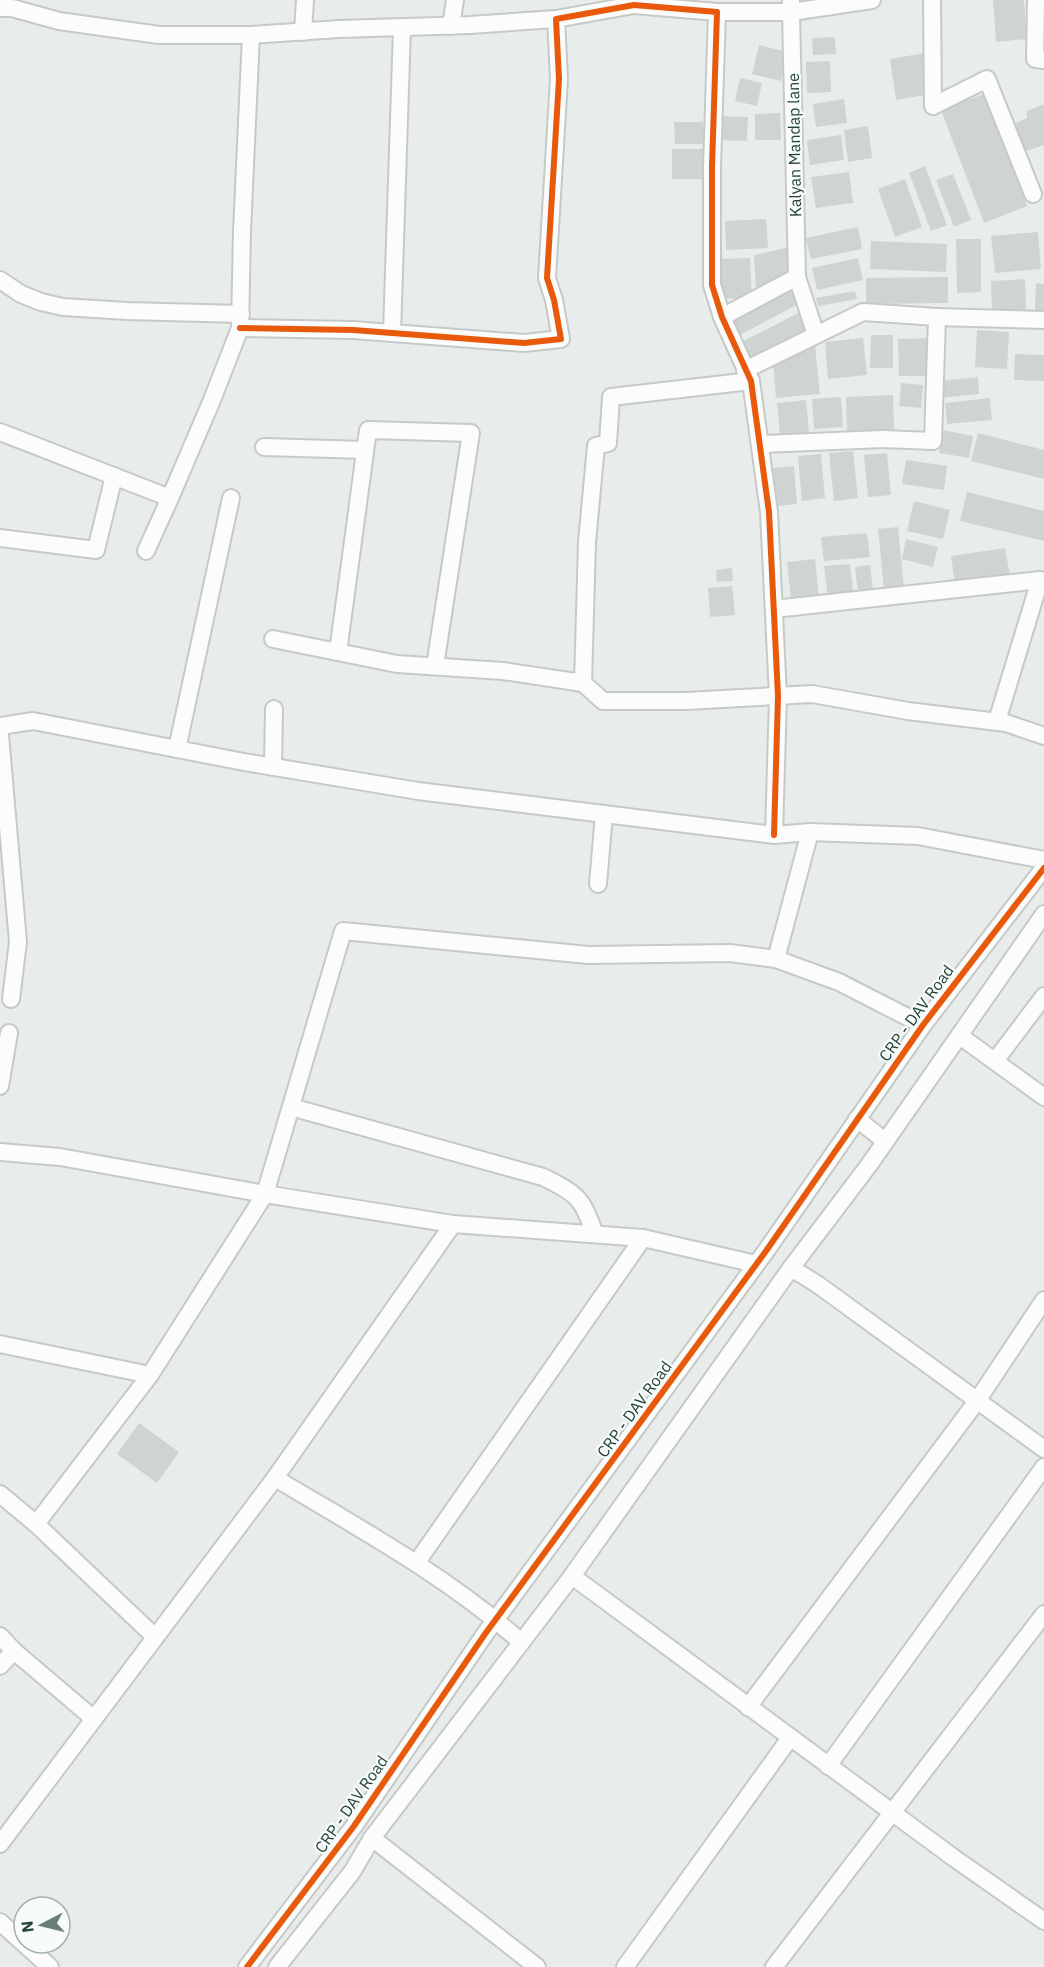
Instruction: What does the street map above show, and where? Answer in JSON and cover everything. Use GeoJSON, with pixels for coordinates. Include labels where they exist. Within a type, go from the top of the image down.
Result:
{"type":"FeatureCollection","features":[{"type":"Feature","properties":{"kind":"street"},"geometry":{"type":"LineString","coordinates":[[303,32],[305,0]]}},
{"type":"Feature","properties":{"kind":"street"},"geometry":{"type":"LineString","coordinates":[[451,26],[455,0]]}},
{"type":"Feature","properties":{"kind":"street"},"geometry":{"type":"LineString","coordinates":[[0,8],[12,8],[59,21],[159,36],[250,36],[556,19],[634,5],[717,12],[872,0]]}},
{"type":"Feature","properties":{"kind":"street"},"geometry":{"type":"LineString","coordinates":[[932,0],[933,106],[987,79],[1033,194]]}},
{"type":"Feature","properties":{"kind":"street"},"geometry":{"type":"LineString","coordinates":[[1036,0],[1035,59],[1044,60]]}},
{"type":"Feature","properties":{"kind":"street","name":"Kalyan Mandap lane"},"geometry":{"type":"LineString","coordinates":[[791,6],[797,277],[816,335]]}},
{"type":"Feature","properties":{"kind":"street"},"geometry":{"type":"LineString","coordinates":[[717,12],[712,167],[712,285],[722,317],[748,375],[769,512],[778,696],[774,835]]}},
{"type":"Feature","properties":{"kind":"street"},"geometry":{"type":"LineString","coordinates":[[0,280],[21,294],[63,307],[524,343],[561,339],[554,300],[547,278],[559,80],[556,19]]}},
{"type":"Feature","properties":{"kind":"street"},"geometry":{"type":"LineString","coordinates":[[392,333],[402,28]]}},
{"type":"Feature","properties":{"kind":"street"},"geometry":{"type":"LineString","coordinates":[[146,551],[212,399],[241,321],[242,231],[250,36]]}},
{"type":"Feature","properties":{"kind":"street"},"geometry":{"type":"LineString","coordinates":[[722,317],[797,277]]}},
{"type":"Feature","properties":{"kind":"street"},"geometry":{"type":"LineString","coordinates":[[584,682],[589,518],[596,446],[608,443],[611,397],[748,375],[816,335],[863,312],[1044,320]]}},
{"type":"Feature","properties":{"kind":"street"},"geometry":{"type":"LineString","coordinates":[[760,444],[883,439],[933,441],[937,317]]}},
{"type":"Feature","properties":{"kind":"street"},"geometry":{"type":"LineString","coordinates":[[338,652],[368,430],[471,433],[435,666]]}},
{"type":"Feature","properties":{"kind":"street"},"geometry":{"type":"LineString","coordinates":[[0,432],[170,498]]}},
{"type":"Feature","properties":{"kind":"street"},"geometry":{"type":"LineString","coordinates":[[264,447],[365,450]]}},
{"type":"Feature","properties":{"kind":"street"},"geometry":{"type":"LineString","coordinates":[[0,538],[96,550],[114,476]]}},
{"type":"Feature","properties":{"kind":"street"},"geometry":{"type":"LineString","coordinates":[[177,749],[231,498]]}},
{"type":"Feature","properties":{"kind":"street"},"geometry":{"type":"LineString","coordinates":[[774,609],[1040,580],[998,722]]}},
{"type":"Feature","properties":{"kind":"street"},"geometry":{"type":"LineString","coordinates":[[273,639],[397,664],[503,670],[584,682],[603,701],[686,701],[812,694],[908,711],[1006,723],[1044,736]]}},
{"type":"Feature","properties":{"kind":"street"},"geometry":{"type":"LineString","coordinates":[[273,767],[274,709]]}},
{"type":"Feature","properties":{"kind":"street"},"geometry":{"type":"LineString","coordinates":[[0,726],[33,721],[273,767],[418,791],[774,835],[810,832],[918,836],[1044,860]]}},
{"type":"Feature","properties":{"kind":"street"},"geometry":{"type":"LineString","coordinates":[[0,735],[18,942],[11,999]]}},
{"type":"Feature","properties":{"kind":"street"},"geometry":{"type":"LineString","coordinates":[[598,884],[604,814]]}},
{"type":"Feature","properties":{"kind":"street"},"geometry":{"type":"LineString","coordinates":[[776,959],[810,832]]}},
{"type":"Feature","properties":{"kind":"street","name":"CRP - DAV Road"},"geometry":{"type":"LineString","coordinates":[[248,1967],[354,1826],[496,1620],[756,1264],[923,1024],[1044,868]]}},
{"type":"Feature","properties":{"kind":"street"},"geometry":{"type":"LineString","coordinates":[[277,1967],[352,1872],[372,1838],[572,1576],[791,1268],[960,1036],[1044,914]]}},
{"type":"Feature","properties":{"kind":"street"},"geometry":{"type":"LineString","coordinates":[[36,1524],[150,1375],[265,1194],[343,931],[588,955],[730,953],[776,959],[839,982],[923,1024]]}},
{"type":"Feature","properties":{"kind":"street"},"geometry":{"type":"LineString","coordinates":[[995,1061],[1044,996]]}},
{"type":"Feature","properties":{"kind":"street"},"geometry":{"type":"LineString","coordinates":[[0,1086],[9,1033]]}},
{"type":"Feature","properties":{"kind":"street"},"geometry":{"type":"LineString","coordinates":[[960,1036],[1044,1097]]}},
{"type":"Feature","properties":{"kind":"street"},"geometry":{"type":"LineString","coordinates":[[291,1107],[543,1177],[569,1190],[584,1205],[595,1234]]}},
{"type":"Feature","properties":{"kind":"street"},"geometry":{"type":"LineString","coordinates":[[857,1119],[885,1141]]}},
{"type":"Feature","properties":{"kind":"street"},"geometry":{"type":"LineString","coordinates":[[0,1152],[60,1157],[265,1194],[453,1224],[643,1238],[756,1264]]}},
{"type":"Feature","properties":{"kind":"street"},"geometry":{"type":"LineString","coordinates":[[0,1844],[275,1479],[453,1224]]}},
{"type":"Feature","properties":{"kind":"street"},"geometry":{"type":"LineString","coordinates":[[417,1562],[643,1238]]}},
{"type":"Feature","properties":{"kind":"street"},"geometry":{"type":"LineString","coordinates":[[791,1268],[817,1284],[1044,1449]]}},
{"type":"Feature","properties":{"kind":"street"},"geometry":{"type":"LineString","coordinates":[[748,1707],[977,1401],[1044,1300]]}},
{"type":"Feature","properties":{"kind":"street"},"geometry":{"type":"LineString","coordinates":[[0,1344],[150,1375]]}},
{"type":"Feature","properties":{"kind":"street"},"geometry":{"type":"LineString","coordinates":[[828,1766],[1044,1467]]}},
{"type":"Feature","properties":{"kind":"street"},"geometry":{"type":"LineString","coordinates":[[275,1479],[417,1562],[496,1620],[521,1642]]}},
{"type":"Feature","properties":{"kind":"street"},"geometry":{"type":"LineString","coordinates":[[3,1502],[36,1524],[155,1637]]}},
{"type":"Feature","properties":{"kind":"street"},"geometry":{"type":"LineString","coordinates":[[572,1576],[892,1813],[1044,1921]]}},
{"type":"Feature","properties":{"kind":"street"},"geometry":{"type":"LineString","coordinates":[[774,1967],[1044,1614]]}},
{"type":"Feature","properties":{"kind":"street"},"geometry":{"type":"LineString","coordinates":[[0,1636],[14,1651],[94,1719]]}},
{"type":"Feature","properties":{"kind":"street"},"geometry":{"type":"LineString","coordinates":[[0,1666],[14,1651]]}},
{"type":"Feature","properties":{"kind":"street"},"geometry":{"type":"LineString","coordinates":[[625,1967],[790,1738]]}},
{"type":"Feature","properties":{"kind":"street"},"geometry":{"type":"LineString","coordinates":[[372,1838],[537,1967]]}},
{"type":"Feature","properties":{"kind":"street"},"geometry":{"type":"LineString","coordinates":[[2,1927],[50,1967]]}},
{"type":"Feature","properties":{"kind":"building"},"geometry":{"type":"Polygon","coordinates":[[[993,0],[1024,0],[1027,39],[996,42],[993,0]]]}},
{"type":"Feature","properties":{"kind":"building"},"geometry":{"type":"Polygon","coordinates":[[[835,37],[836,54],[813,55],[812,38],[835,37]]]}},
{"type":"Feature","properties":{"kind":"building"},"geometry":{"type":"Polygon","coordinates":[[[759,45],[787,52],[781,81],[752,74],[759,45]]]}},
{"type":"Feature","properties":{"kind":"building"},"geometry":{"type":"Polygon","coordinates":[[[925,53],[931,94],[896,100],[890,59],[925,53]]]}},
{"type":"Feature","properties":{"kind":"building"},"geometry":{"type":"Polygon","coordinates":[[[830,61],[831,92],[807,93],[806,62],[830,61]]]}},
{"type":"Feature","properties":{"kind":"building"},"geometry":{"type":"Polygon","coordinates":[[[740,78],[762,83],[757,106],[735,101],[740,78]]]}},
{"type":"Feature","properties":{"kind":"building"},"geometry":{"type":"Polygon","coordinates":[[[984,94],[1027,206],[984,223],[941,110],[984,94]]]}},
{"type":"Feature","properties":{"kind":"building"},"geometry":{"type":"Polygon","coordinates":[[[844,99],[847,123],[816,127],[813,104],[844,99]]]}},
{"type":"Feature","properties":{"kind":"building"},"geometry":{"type":"Polygon","coordinates":[[[1044,104],[1044,145],[1023,152],[1010,126],[1027,118],[1027,111],[1044,104]]]}},
{"type":"Feature","properties":{"kind":"building"},"geometry":{"type":"Polygon","coordinates":[[[780,113],[781,140],[755,140],[755,114],[780,113]]]}},
{"type":"Feature","properties":{"kind":"building"},"geometry":{"type":"Polygon","coordinates":[[[717,116],[748,117],[747,141],[716,140],[717,116]]]}},
{"type":"Feature","properties":{"kind":"building"},"geometry":{"type":"Polygon","coordinates":[[[674,122],[703,122],[703,144],[675,144],[674,122]]]}},
{"type":"Feature","properties":{"kind":"building"},"geometry":{"type":"Polygon","coordinates":[[[868,126],[872,158],[848,162],[844,130],[868,126]]]}},
{"type":"Feature","properties":{"kind":"building"},"geometry":{"type":"Polygon","coordinates":[[[841,135],[844,160],[810,165],[807,140],[841,135]]]}},
{"type":"Feature","properties":{"kind":"building"},"geometry":{"type":"Polygon","coordinates":[[[672,149],[708,149],[708,179],[672,179],[672,149]]]}},
{"type":"Feature","properties":{"kind":"building"},"geometry":{"type":"Polygon","coordinates":[[[925,166],[947,225],[931,231],[909,173],[925,166]]]}},
{"type":"Feature","properties":{"kind":"building"},"geometry":{"type":"Polygon","coordinates":[[[849,172],[853,203],[816,208],[811,177],[849,172]]]}},
{"type":"Feature","properties":{"kind":"building"},"geometry":{"type":"Polygon","coordinates":[[[953,174],[971,220],[954,227],[936,180],[953,174]]]}},
{"type":"Feature","properties":{"kind":"building"},"geometry":{"type":"Polygon","coordinates":[[[905,179],[922,227],[895,237],[878,189],[905,179]]]}},
{"type":"Feature","properties":{"kind":"building"},"geometry":{"type":"Polygon","coordinates":[[[766,219],[768,248],[726,250],[725,221],[766,219]]]}},
{"type":"Feature","properties":{"kind":"building"},"geometry":{"type":"Polygon","coordinates":[[[858,227],[862,249],[811,259],[806,238],[858,227]]]}},
{"type":"Feature","properties":{"kind":"building"},"geometry":{"type":"Polygon","coordinates":[[[1038,232],[1041,269],[995,273],[991,236],[1038,232]]]}},
{"type":"Feature","properties":{"kind":"building"},"geometry":{"type":"Polygon","coordinates":[[[956,239],[981,239],[981,292],[957,293],[956,239]]]}},
{"type":"Feature","properties":{"kind":"building"},"geometry":{"type":"Polygon","coordinates":[[[871,241],[947,244],[946,272],[870,269],[871,241]]]}},
{"type":"Feature","properties":{"kind":"building"},"geometry":{"type":"Polygon","coordinates":[[[790,247],[790,277],[756,291],[754,255],[790,247]]]}},
{"type":"Feature","properties":{"kind":"building"},"geometry":{"type":"Polygon","coordinates":[[[750,258],[752,298],[723,299],[721,259],[750,258]]]}},
{"type":"Feature","properties":{"kind":"building"},"geometry":{"type":"Polygon","coordinates":[[[858,258],[863,280],[817,290],[812,268],[858,258]]]}},
{"type":"Feature","properties":{"kind":"building"},"geometry":{"type":"Polygon","coordinates":[[[948,277],[948,303],[866,304],[866,278],[948,277]]]}},
{"type":"Feature","properties":{"kind":"building"},"geometry":{"type":"Polygon","coordinates":[[[1025,279],[1026,309],[992,311],[991,281],[1025,279]]]}},
{"type":"Feature","properties":{"kind":"building"},"geometry":{"type":"Polygon","coordinates":[[[1036,283],[1044,284],[1044,312],[1035,311],[1036,283]]]}},
{"type":"Feature","properties":{"kind":"building"},"geometry":{"type":"Polygon","coordinates":[[[793,286],[802,302],[738,336],[729,320],[793,286]]]}},
{"type":"Feature","properties":{"kind":"building"},"geometry":{"type":"Polygon","coordinates":[[[855,291],[857,299],[818,306],[816,298],[855,291]]]}},
{"type":"Feature","properties":{"kind":"building"},"geometry":{"type":"Polygon","coordinates":[[[800,312],[809,328],[749,360],[740,343],[800,312]]]}},
{"type":"Feature","properties":{"kind":"building"},"geometry":{"type":"Polygon","coordinates":[[[977,330],[1009,332],[1007,369],[975,367],[977,330]]]}},
{"type":"Feature","properties":{"kind":"building"},"geometry":{"type":"Polygon","coordinates":[[[871,335],[893,335],[893,368],[870,368],[871,335]]]}},
{"type":"Feature","properties":{"kind":"building"},"geometry":{"type":"Polygon","coordinates":[[[863,338],[867,375],[828,379],[825,342],[863,338]]]}},
{"type":"Feature","properties":{"kind":"building"},"geometry":{"type":"Polygon","coordinates":[[[931,338],[932,376],[899,376],[898,339],[931,338]]]}},
{"type":"Feature","properties":{"kind":"building"},"geometry":{"type":"Polygon","coordinates":[[[815,345],[820,394],[776,398],[773,362],[815,345]]]}},
{"type":"Feature","properties":{"kind":"building"},"geometry":{"type":"Polygon","coordinates":[[[1015,354],[1044,355],[1044,381],[1014,380],[1015,354]]]}},
{"type":"Feature","properties":{"kind":"building"},"geometry":{"type":"Polygon","coordinates":[[[978,377],[979,394],[939,398],[938,381],[978,377]]]}},
{"type":"Feature","properties":{"kind":"building"},"geometry":{"type":"Polygon","coordinates":[[[901,383],[923,385],[921,408],[899,406],[901,383]]]}},
{"type":"Feature","properties":{"kind":"building"},"geometry":{"type":"Polygon","coordinates":[[[893,395],[894,429],[847,431],[846,397],[893,395]]]}},
{"type":"Feature","properties":{"kind":"building"},"geometry":{"type":"Polygon","coordinates":[[[841,397],[843,427],[814,429],[812,399],[841,397]]]}},
{"type":"Feature","properties":{"kind":"building"},"geometry":{"type":"Polygon","coordinates":[[[990,398],[992,420],[947,424],[945,403],[990,398]]]}},
{"type":"Feature","properties":{"kind":"building"},"geometry":{"type":"Polygon","coordinates":[[[806,400],[809,432],[780,435],[777,403],[806,400]]]}},
{"type":"Feature","properties":{"kind":"building"},"geometry":{"type":"Polygon","coordinates":[[[943,430],[973,436],[969,458],[939,453],[943,430]]]}},
{"type":"Feature","properties":{"kind":"building"},"geometry":{"type":"Polygon","coordinates":[[[978,433],[1044,450],[1044,479],[971,461],[978,433]]]}},
{"type":"Feature","properties":{"kind":"building"},"geometry":{"type":"Polygon","coordinates":[[[853,451],[858,498],[834,501],[829,453],[853,451]]]}},
{"type":"Feature","properties":{"kind":"building"},"geometry":{"type":"Polygon","coordinates":[[[887,453],[891,495],[868,497],[864,455],[887,453]]]}},
{"type":"Feature","properties":{"kind":"building"},"geometry":{"type":"Polygon","coordinates":[[[821,454],[825,498],[802,501],[798,456],[821,454]]]}},
{"type":"Feature","properties":{"kind":"building"},"geometry":{"type":"Polygon","coordinates":[[[906,460],[947,466],[944,490],[902,484],[906,460]]]}},
{"type":"Feature","properties":{"kind":"building"},"geometry":{"type":"Polygon","coordinates":[[[794,466],[797,504],[776,506],[773,468],[794,466]]]}},
{"type":"Feature","properties":{"kind":"building"},"geometry":{"type":"Polygon","coordinates":[[[967,492],[1044,511],[1044,541],[960,521],[967,492]]]}},
{"type":"Feature","properties":{"kind":"building"},"geometry":{"type":"Polygon","coordinates":[[[914,501],[950,510],[943,539],[907,531],[914,501]]]}},
{"type":"Feature","properties":{"kind":"building"},"geometry":{"type":"Polygon","coordinates":[[[898,527],[904,588],[884,590],[878,529],[898,527]]]}},
{"type":"Feature","properties":{"kind":"building"},"geometry":{"type":"Polygon","coordinates":[[[867,533],[870,557],[824,561],[821,537],[867,533]]]}},
{"type":"Feature","properties":{"kind":"building"},"geometry":{"type":"Polygon","coordinates":[[[906,539],[938,547],[933,567],[902,559],[906,539]]]}},
{"type":"Feature","properties":{"kind":"building"},"geometry":{"type":"Polygon","coordinates":[[[1005,548],[1010,575],[955,584],[951,556],[1005,548]]]}},
{"type":"Feature","properties":{"kind":"building"},"geometry":{"type":"Polygon","coordinates":[[[815,559],[819,598],[791,600],[787,562],[815,559]]]}},
{"type":"Feature","properties":{"kind":"building"},"geometry":{"type":"Polygon","coordinates":[[[850,564],[854,598],[828,600],[824,566],[850,564]]]}},
{"type":"Feature","properties":{"kind":"building"},"geometry":{"type":"Polygon","coordinates":[[[870,565],[873,591],[858,593],[855,567],[870,565]]]}},
{"type":"Feature","properties":{"kind":"building"},"geometry":{"type":"Polygon","coordinates":[[[732,568],[733,581],[717,582],[716,570],[732,568]]]}},
{"type":"Feature","properties":{"kind":"building"},"geometry":{"type":"Polygon","coordinates":[[[732,586],[735,615],[710,617],[708,588],[732,586]]]}},
{"type":"Feature","properties":{"kind":"building"},"geometry":{"type":"Polygon","coordinates":[[[139,1423],[179,1452],[157,1483],[117,1454],[139,1423]]]}},
{"type":"Feature","properties":{"kind":"cycle path"},"geometry":{"type":"LineString","coordinates":[[240,328],[353,330],[524,343],[561,339],[554,300],[547,278],[559,79],[556,19],[634,5],[717,12],[712,167],[712,285],[722,317],[751,381],[769,512],[778,696],[774,835]]}},
{"type":"Feature","properties":{"kind":"cycle path"},"geometry":{"type":"LineString","coordinates":[[247,1967],[354,1826],[485,1634],[766,1251],[923,1025],[1044,868]]}}]}
